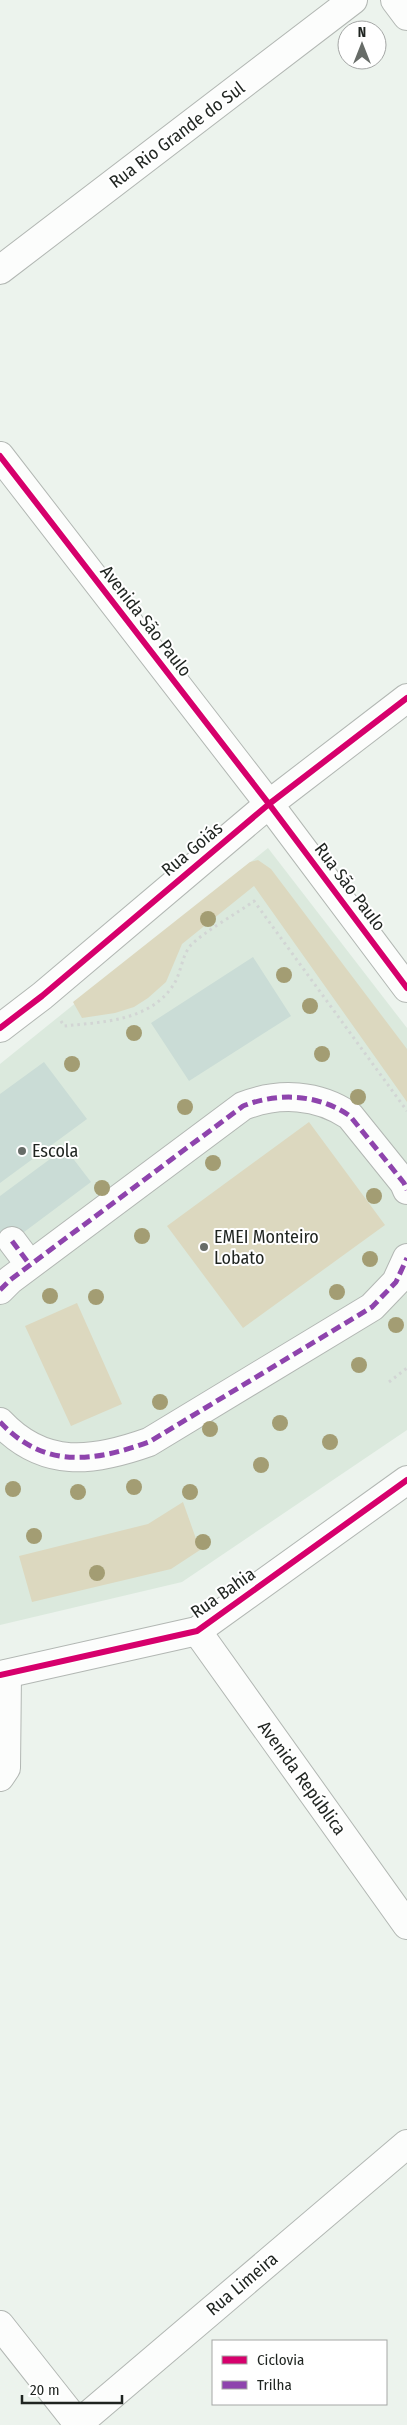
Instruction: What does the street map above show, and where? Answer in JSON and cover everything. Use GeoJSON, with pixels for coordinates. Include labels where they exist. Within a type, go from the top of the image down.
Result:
{"type":"FeatureCollection","features":[{"type":"Feature","properties":{"kind":"street","name":"Rua Rio Grande do Sul"},"geometry":{"type":"LineString","coordinates":[[0,270],[353,0]]}},
{"type":"Feature","properties":{"kind":"street"},"geometry":{"type":"LineString","coordinates":[[395,0],[407,16]]}},
{"type":"Feature","properties":{"kind":"street","name":"Avenida São Paulo"},"geometry":{"type":"LineString","coordinates":[[0,456],[269,804]]}},
{"type":"Feature","properties":{"kind":"street","name":"Rua Goiás"},"geometry":{"type":"LineString","coordinates":[[0,1028],[42,996],[269,804],[407,698]]}},
{"type":"Feature","properties":{"kind":"street","name":"Rua São Paulo"},"geometry":{"type":"LineString","coordinates":[[269,804],[407,988]]}},
{"type":"Feature","properties":{"kind":"street"},"geometry":{"type":"LineString","coordinates":[[0,1290],[30,1265],[243,1106],[260,1099],[283,1096],[313,1099],[340,1109],[350,1116],[404,1183],[407,1190]]}},
{"type":"Feature","properties":{"kind":"street"},"geometry":{"type":"LineString","coordinates":[[12,1241],[30,1265]]}},
{"type":"Feature","properties":{"kind":"street"},"geometry":{"type":"LineString","coordinates":[[0,1422],[10,1432],[29,1445],[48,1455],[70,1459],[118,1454],[149,1442],[372,1308],[396,1282],[407,1258]]}},
{"type":"Feature","properties":{"kind":"street","name":"Rua Bahia"},"geometry":{"type":"LineString","coordinates":[[4,1675],[197,1631],[407,1480]]}},
{"type":"Feature","properties":{"kind":"street","name":"Avenida República"},"geometry":{"type":"LineString","coordinates":[[197,1631],[407,1924]]}},
{"type":"Feature","properties":{"kind":"street"},"geometry":{"type":"LineString","coordinates":[[0,1777],[6,1768],[4,1675]]}},
{"type":"Feature","properties":{"kind":"street","name":"Rua Limeira"},"geometry":{"type":"LineString","coordinates":[[78,2424],[407,2144]]}},
{"type":"Feature","properties":{"kind":"street"},"geometry":{"type":"LineString","coordinates":[[0,2325],[78,2424]]}},
{"type":"Feature","properties":{"kind":"path"},"geometry":{"type":"LineString","coordinates":[[42,996],[64,1026],[116,1021],[141,1012],[164,997],[190,946],[254,901],[407,1111]]}},
{"type":"Feature","properties":{"kind":"path"},"geometry":{"type":"LineString","coordinates":[[389,1382],[407,1368]]}},
{"type":"Feature","properties":{"kind":"shaded area","name":"EMEI Monteiro Lobato"},"geometry":{"type":"Polygon","coordinates":[[[268,848],[407,1028],[407,1430],[182,1582],[0,1625],[0,1064],[268,848]]]}},
{"type":"Feature","properties":{"kind":"shaded area"},"geometry":{"type":"Polygon","coordinates":[[[258,860],[271,869],[407,1049],[407,1102],[254,886],[182,944],[166,982],[148,998],[134,1007],[115,1013],[82,1018],[73,1002],[250,862],[258,860]]]}},
{"type":"Feature","properties":{"kind":"shaded area"},"geometry":{"type":"Polygon","coordinates":[[[309,1122],[385,1225],[243,1328],[167,1226],[309,1122]]]}},
{"type":"Feature","properties":{"kind":"shaded area"},"geometry":{"type":"Polygon","coordinates":[[[77,1303],[122,1404],[71,1426],[25,1326],[77,1303]]]}},
{"type":"Feature","properties":{"kind":"shaded area"},"geometry":{"type":"Polygon","coordinates":[[[183,1502],[200,1550],[171,1569],[32,1602],[19,1556],[148,1524],[183,1502]]]}},
{"type":"Feature","properties":{"kind":"building"},"geometry":{"type":"Polygon","coordinates":[[[253,957],[291,1016],[189,1081],[151,1023],[253,957]]]}},
{"type":"Feature","properties":{"kind":"building","name":"Escola"},"geometry":{"type":"Polygon","coordinates":[[[44,1062],[87,1119],[0,1183],[0,1094],[44,1062]]]}},
{"type":"Feature","properties":{"kind":"building"},"geometry":{"type":"Polygon","coordinates":[[[65,1148],[91,1182],[0,1250],[0,1196],[65,1148]]]}},
{"type":"Feature","properties":{"kind":"marked path"},"geometry":{"type":"LineString","coordinates":[[0,1290],[10,1280],[243,1106],[257,1102],[284,1097],[312,1099],[325,1103],[350,1116],[404,1183],[407,1190]]}},
{"type":"Feature","properties":{"kind":"marked path"},"geometry":{"type":"LineString","coordinates":[[12,1241],[30,1265]]}},
{"type":"Feature","properties":{"kind":"marked path"},"geometry":{"type":"LineString","coordinates":[[0,1422],[17,1437],[34,1448],[70,1457],[108,1454],[149,1442],[372,1307],[396,1282],[407,1258]]}},
{"type":"Feature","properties":{"kind":"cycle path"},"geometry":{"type":"LineString","coordinates":[[0,456],[269,804],[407,988]]}},
{"type":"Feature","properties":{"kind":"cycle path"},"geometry":{"type":"LineString","coordinates":[[0,1028],[42,996],[269,804],[407,698]]}},
{"type":"Feature","properties":{"kind":"cycle path"},"geometry":{"type":"LineString","coordinates":[[0,1675],[197,1631],[407,1480]]}},
{"type":"Feature","properties":{"kind":"place","name":"Escola"},"geometry":{"type":"Point","coordinates":[22,1151]}},
{"type":"Feature","properties":{"kind":"place","name":"EMEI Monteiro Lobato"},"geometry":{"type":"Point","coordinates":[204,1247]}}]}
